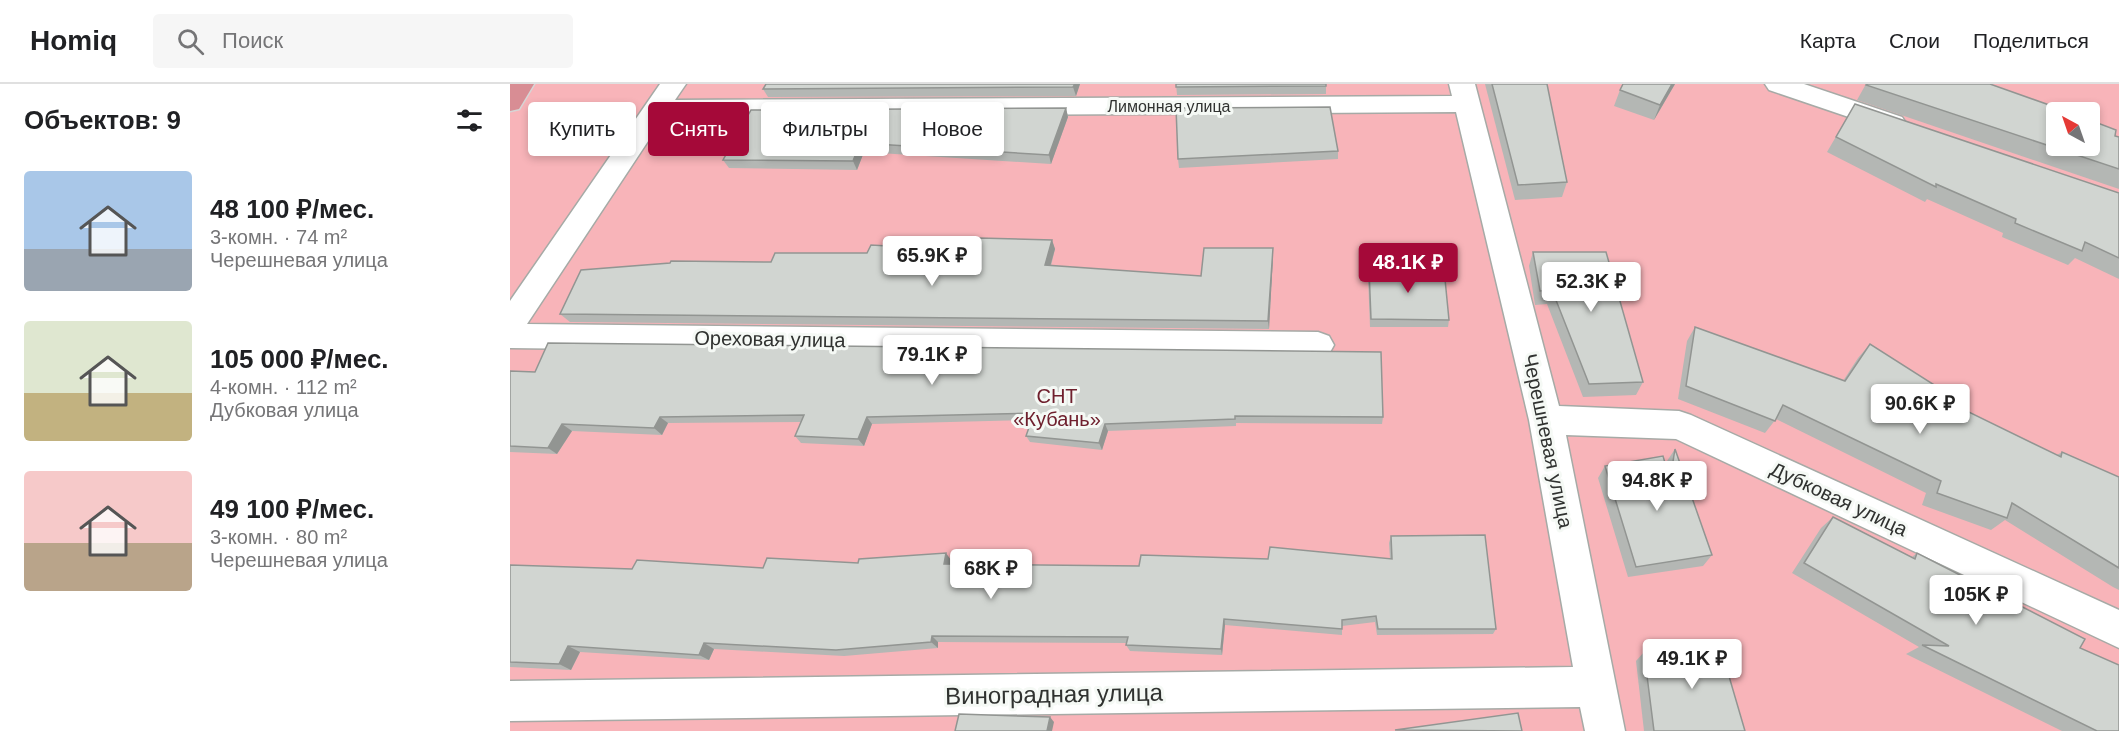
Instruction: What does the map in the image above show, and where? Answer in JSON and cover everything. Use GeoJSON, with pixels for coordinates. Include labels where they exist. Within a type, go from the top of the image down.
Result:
{"type":"FeatureCollection","features":[{"type":"Feature","properties":{"kind":"highway"},"geometry":{"type":"LineString","coordinates":[[510,103],[521,84]]}},
{"type":"Feature","properties":{"kind":"street"},"geometry":{"type":"LineString","coordinates":[[661,102],[673,84]]}},
{"type":"Feature","properties":{"kind":"street"},"geometry":{"type":"LineString","coordinates":[[1779,84],[1921,133]]}},
{"type":"Feature","properties":{"kind":"street","name":"Лимонная улица"},"geometry":{"type":"LineString","coordinates":[[749,107],[1464,94]]}},
{"type":"Feature","properties":{"kind":"street","name":"Черешневая улица"},"geometry":{"type":"LineString","coordinates":[[1464,94],[1546,420],[1605,731]]}},
{"type":"Feature","properties":{"kind":"street"},"geometry":{"type":"LineString","coordinates":[[510,325],[648,122]]}},
{"type":"Feature","properties":{"kind":"street","name":"Ореховая улица"},"geometry":{"type":"LineString","coordinates":[[510,336],[1318,345]]}},
{"type":"Feature","properties":{"kind":"street","name":"Дубковая улица"},"geometry":{"type":"LineString","coordinates":[[1546,420],[1679,425],[2119,629]]}},
{"type":"Feature","properties":{"kind":"street","name":"Виноградная улица"},"geometry":{"type":"LineString","coordinates":[[510,701],[1598,687]]}},
{"type":"Feature","properties":{"kind":"green space","name":"СНТ «Кубань»"},"geometry":{"type":"Polygon","coordinates":[[[510,84],[2119,84],[2119,731],[510,731],[510,84]]]}},
{"type":"Feature","properties":{"kind":"building"},"geometry":{"type":"Polygon","coordinates":[[[766,84],[1075,84],[1073,87],[763,89],[766,84]]]}},
{"type":"Feature","properties":{"kind":"building"},"geometry":{"type":"Polygon","coordinates":[[[1176,84],[1326,84],[1326,86],[1176,87],[1176,84]]]}},
{"type":"Feature","properties":{"kind":"building"},"geometry":{"type":"Polygon","coordinates":[[[1492,84],[1547,84],[1567,182],[1518,185],[1492,84]]]}},
{"type":"Feature","properties":{"kind":"building"},"geometry":{"type":"Polygon","coordinates":[[[1623,84],[1672,84],[1660,105],[1620,90],[1623,84]]]}},
{"type":"Feature","properties":{"kind":"building"},"geometry":{"type":"Polygon","coordinates":[[[1990,84],[2046,104],[2046,145],[1866,85],[1990,84]]]}},
{"type":"Feature","properties":{"kind":"building"},"geometry":{"type":"Polygon","coordinates":[[[1855,104],[2119,193],[2119,258],[2085,242],[2082,251],[2015,223],[2016,219],[1936,184],[1936,187],[1836,137],[1855,104]]]}},
{"type":"Feature","properties":{"kind":"building"},"geometry":{"type":"Polygon","coordinates":[[[1330,107],[1338,151],[1178,159],[1176,108],[1330,107]]]}},
{"type":"Feature","properties":{"kind":"building"},"geometry":{"type":"Polygon","coordinates":[[[1004,108],[1066,108],[1049,155],[1004,152],[1004,108]]]}},
{"type":"Feature","properties":{"kind":"building"},"geometry":{"type":"Polygon","coordinates":[[[889,109],[901,109],[901,146],[889,145],[889,109]]]}},
{"type":"Feature","properties":{"kind":"building"},"geometry":{"type":"Polygon","coordinates":[[[751,110],[761,110],[761,156],[855,156],[853,161],[723,160],[725,156],[749,156],[749,114],[751,110]]]}},
{"type":"Feature","properties":{"kind":"building"},"geometry":{"type":"Polygon","coordinates":[[[2100,124],[2116,130],[2115,136],[2119,137],[2119,169],[2080,156],[2100,156],[2100,124]]]}},
{"type":"Feature","properties":{"kind":"building"},"geometry":{"type":"Polygon","coordinates":[[[979,238],[1052,240],[1045,265],[1201,276],[1204,248],[1273,248],[1268,321],[560,314],[581,270],[670,263],[671,261],[771,262],[775,253],[867,253],[871,245],[975,251],[979,238]]]}},
{"type":"Feature","properties":{"kind":"building"},"geometry":{"type":"Polygon","coordinates":[[[1533,252],[1606,252],[1643,382],[1589,384],[1552,290],[1540,291],[1533,252]]]}},
{"type":"Feature","properties":{"kind":"building"},"geometry":{"type":"Polygon","coordinates":[[[1369,269],[1444,269],[1449,320],[1371,319],[1369,269]]]}},
{"type":"Feature","properties":{"kind":"building"},"geometry":{"type":"Polygon","coordinates":[[[1695,327],[1845,381],[1870,344],[1947,393],[1944,400],[2061,457],[2062,452],[2119,477],[2119,568],[2012,503],[2007,518],[1937,493],[1941,481],[1783,405],[1775,421],[1686,386],[1695,327]]]}},
{"type":"Feature","properties":{"kind":"building"},"geometry":{"type":"Polygon","coordinates":[[[548,343],[1381,352],[1383,417],[1235,416],[1235,419],[1105,424],[1099,443],[1026,436],[1034,413],[867,417],[858,439],[795,436],[804,415],[660,417],[654,428],[562,424],[548,448],[510,446],[510,371],[535,372],[548,343]]]}},
{"type":"Feature","properties":{"kind":"building"},"geometry":{"type":"Polygon","coordinates":[[[1675,449],[1712,555],[1636,567],[1605,466],[1663,456],[1670,480],[1675,449]]]}},
{"type":"Feature","properties":{"kind":"building"},"geometry":{"type":"Polygon","coordinates":[[[1833,517],[1915,559],[1917,553],[2085,639],[2080,648],[2119,665],[2119,731],[2097,731],[1922,645],[1949,646],[1804,563],[1833,517]]]}},
{"type":"Feature","properties":{"kind":"building"},"geometry":{"type":"Polygon","coordinates":[[[1485,535],[1496,629],[1378,629],[1376,616],[1342,620],[1342,629],[1224,619],[1221,649],[1126,645],[1128,637],[932,636],[931,642],[836,650],[704,643],[699,655],[568,646],[559,664],[510,662],[510,565],[632,569],[637,560],[763,568],[767,558],[858,563],[859,559],[946,553],[944,564],[1139,566],[1141,555],[1268,559],[1270,547],[1392,559],[1391,536],[1485,535]]]}},
{"type":"Feature","properties":{"kind":"building"},"geometry":{"type":"Polygon","coordinates":[[[1719,642],[1745,731],[1654,731],[1644,652],[1719,642]]]}},
{"type":"Feature","properties":{"kind":"building"},"geometry":{"type":"Polygon","coordinates":[[[1518,713],[1522,731],[1395,730],[1518,713]]]}},
{"type":"Feature","properties":{"kind":"building"},"geometry":{"type":"Polygon","coordinates":[[[959,714],[1050,717],[1047,731],[955,731],[959,714]]]}}]}
